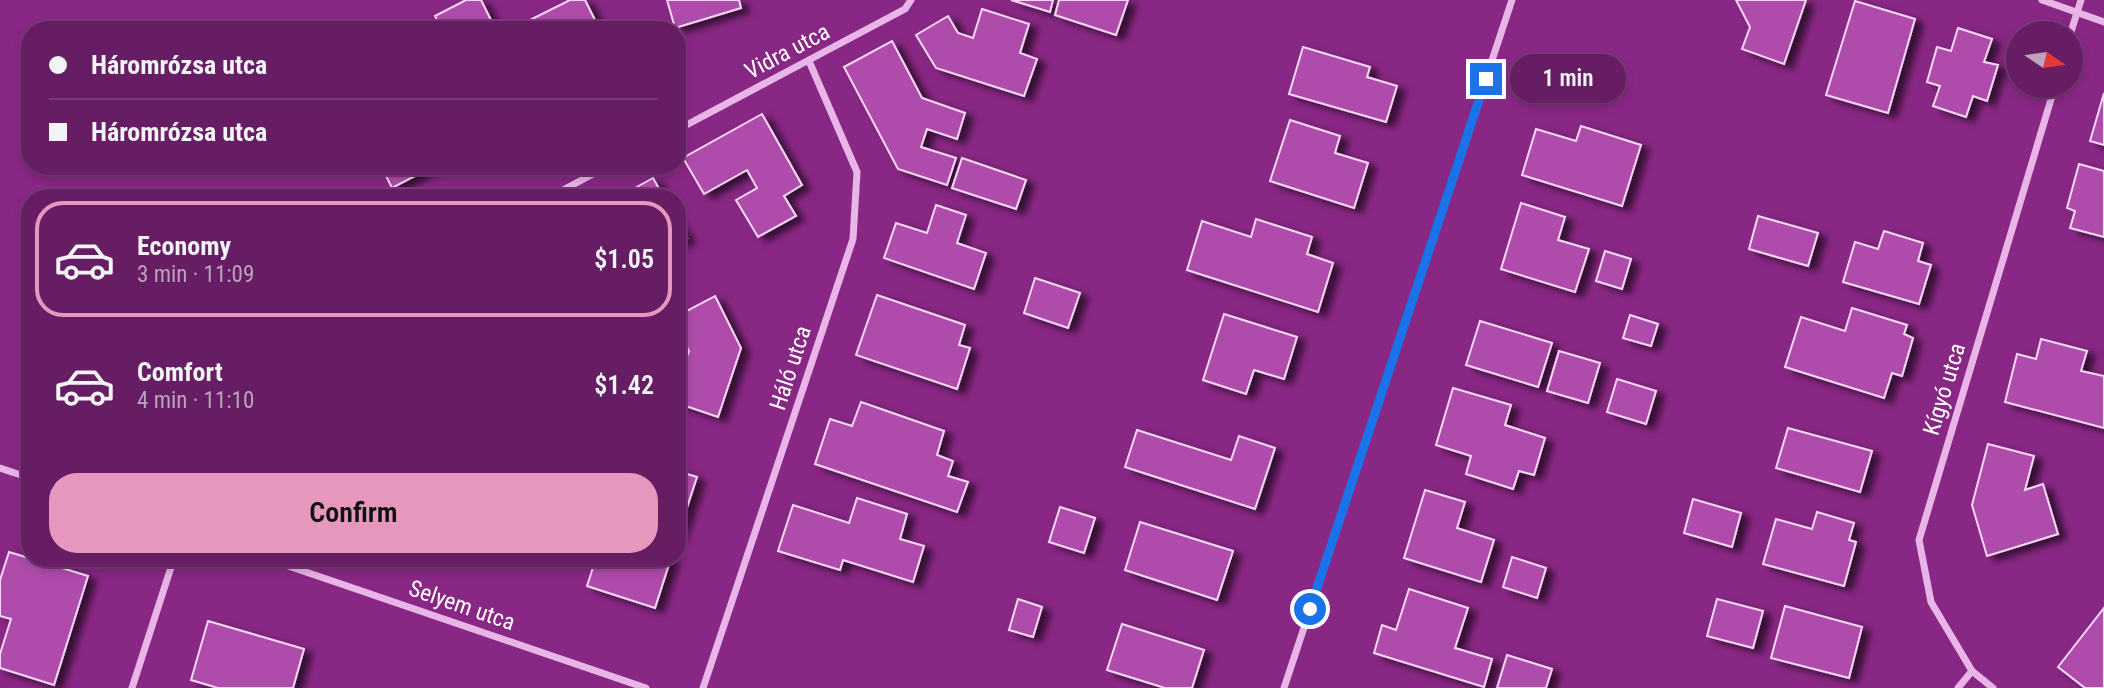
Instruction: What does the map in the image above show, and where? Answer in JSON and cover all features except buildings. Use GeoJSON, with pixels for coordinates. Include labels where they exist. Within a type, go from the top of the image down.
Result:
{"type":"FeatureCollection","features":[{"type":"Feature","properties":{"kind":"street","name":"Vidra utca"},"geometry":{"type":"LineString","coordinates":[[686,125],[905,9],[911,0]]}},
{"type":"Feature","properties":{"kind":"street"},"geometry":{"type":"LineString","coordinates":[[1284,688],[1512,0]]}},
{"type":"Feature","properties":{"kind":"street"},"geometry":{"type":"LineString","coordinates":[[2042,0],[2104,22]]}},
{"type":"Feature","properties":{"kind":"street"},"geometry":{"type":"LineString","coordinates":[[2074,21],[2081,0]]}},
{"type":"Feature","properties":{"kind":"street","name":"Háló utca"},"geometry":{"type":"LineString","coordinates":[[703,688],[853,239],[857,172],[809,61]]}},
{"type":"Feature","properties":{"kind":"street","name":"Kígyó utca"},"geometry":{"type":"LineString","coordinates":[[1993,688],[1972,671],[1931,602],[1919,540],[2051,98]]}},
{"type":"Feature","properties":{"kind":"street"},"geometry":{"type":"LineString","coordinates":[[565,189],[591,175]]}},
{"type":"Feature","properties":{"kind":"street"},"geometry":{"type":"LineString","coordinates":[[0,468],[21,475]]}},
{"type":"Feature","properties":{"kind":"street"},"geometry":{"type":"LineString","coordinates":[[131,688],[171,567]]}},
{"type":"Feature","properties":{"kind":"street","name":"Selyem utca"},"geometry":{"type":"LineString","coordinates":[[291,567],[646,688]]}},
{"type":"Feature","properties":{"kind":"street"},"geometry":{"type":"LineString","coordinates":[[1958,688],[1972,671]]}},
{"type":"Feature","properties":{"kind":"route"},"geometry":{"type":"LineString","coordinates":[[1310,609],[1486,79]]}}]}
